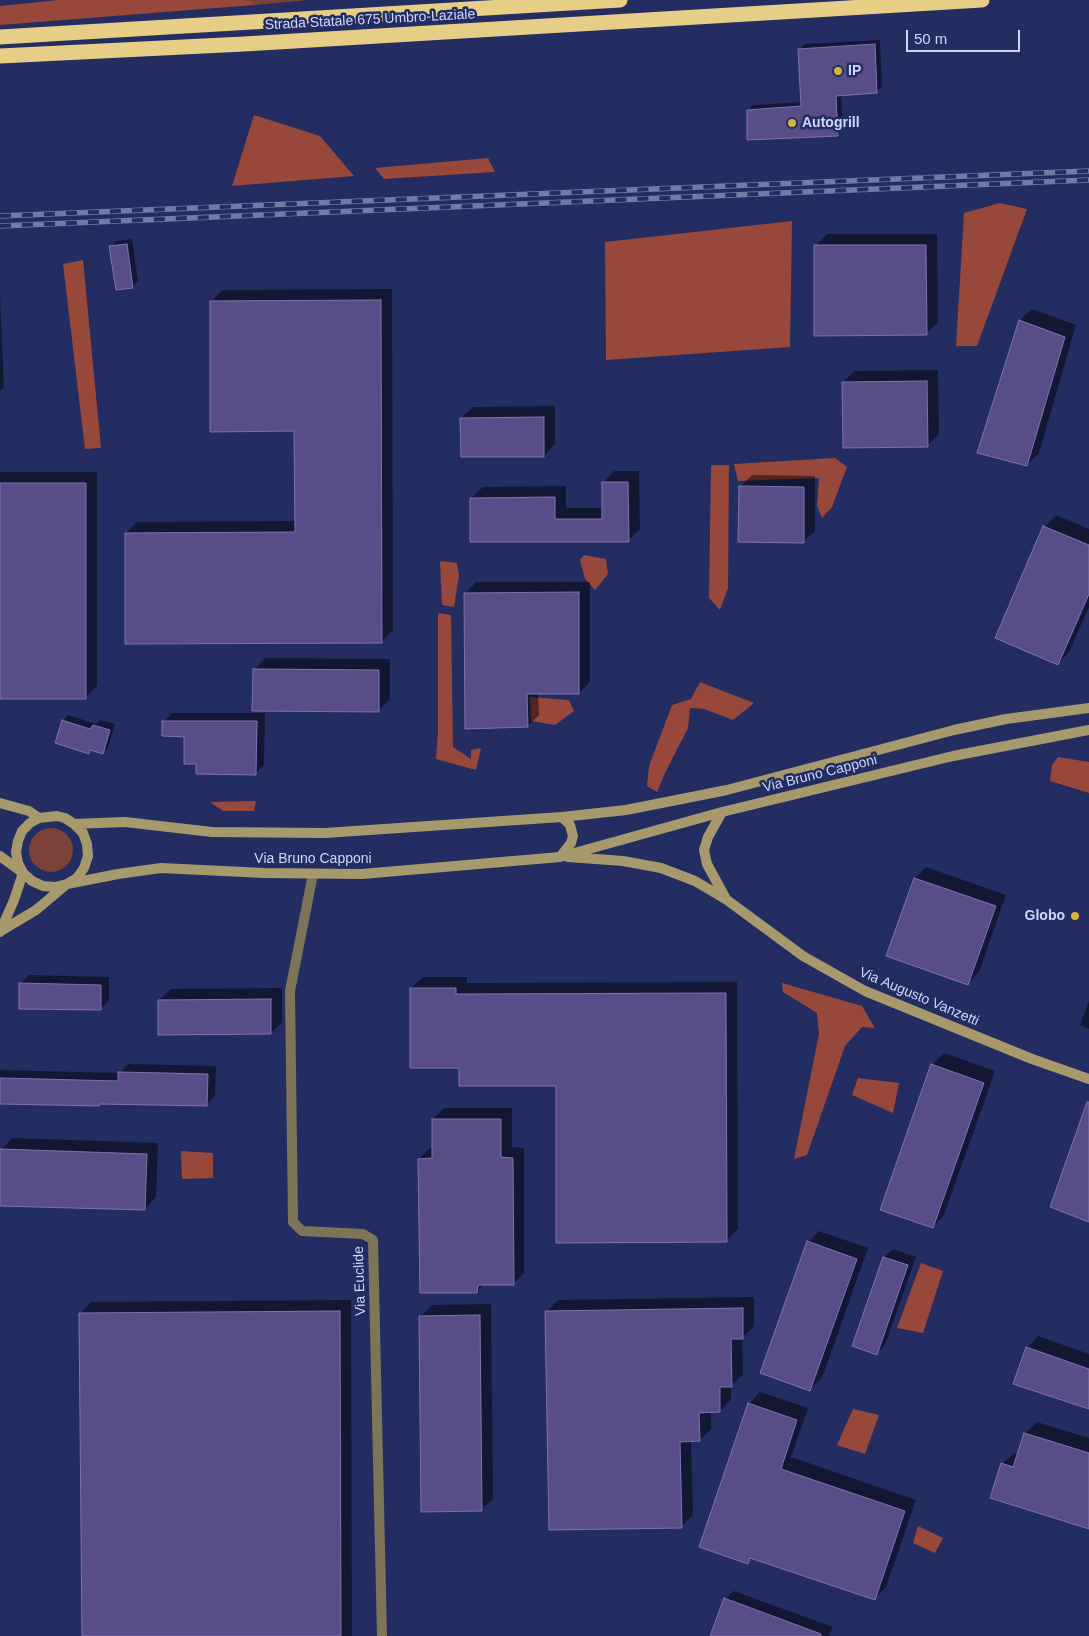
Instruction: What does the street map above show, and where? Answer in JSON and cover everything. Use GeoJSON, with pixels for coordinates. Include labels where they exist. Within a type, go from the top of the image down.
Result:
{"type":"FeatureCollection","features":[{"type":"Feature","properties":{"kind":"highway","name":"Strada Statale 675 Umbro-Laziale"},"geometry":{"type":"LineString","coordinates":[[0,37],[620,0]]}},
{"type":"Feature","properties":{"kind":"highway","name":"Strada Statale 675 Umbro-Laziale"},"geometry":{"type":"LineString","coordinates":[[0,56],[244,44],[982,0]]}},
{"type":"Feature","properties":{"kind":"main road","name":"Via Bruno Capponi"},"geometry":{"type":"LineString","coordinates":[[74,824],[125,822],[212,832],[325,833],[562,817],[626,810],[727,790],[954,730],[1006,719],[1089,708]]}},
{"type":"Feature","properties":{"kind":"main road","name":"Via Bruno Capponi"},"geometry":{"type":"LineString","coordinates":[[66,884],[161,868],[362,874],[560,857],[722,812],[952,756],[1089,730]]}},
{"type":"Feature","properties":{"kind":"main road"},"geometry":{"type":"LineString","coordinates":[[0,803],[29,811],[40,818]]}},
{"type":"Feature","properties":{"kind":"main road","name":"Via Augusto Vanzetti"},"geometry":{"type":"LineString","coordinates":[[722,812],[708,837],[704,850],[707,864],[726,900]]}},
{"type":"Feature","properties":{"kind":"main road"},"geometry":{"type":"LineString","coordinates":[[57,816],[65,818],[83,833],[87,844],[88,856],[84,868],[77,878],[66,884],[36,910],[1,932],[23,872],[17,858],[18,841],[22,831],[30,823],[40,818],[57,816]]}},
{"type":"Feature","properties":{"kind":"main road"},"geometry":{"type":"LineString","coordinates":[[560,857],[571,843],[573,836],[570,825],[562,817]]}},
{"type":"Feature","properties":{"kind":"main road"},"geometry":{"type":"LineString","coordinates":[[0,856],[23,872],[32,881],[43,886],[55,887],[66,884]]}},
{"type":"Feature","properties":{"kind":"main road","name":"Via Augusto Vanzetti"},"geometry":{"type":"LineString","coordinates":[[560,857],[622,861],[661,868],[695,881],[726,900],[803,956],[865,992],[1032,1059],[1089,1079]]}},
{"type":"Feature","properties":{"kind":"street","name":"Via Euclide"},"geometry":{"type":"LineString","coordinates":[[313,874],[290,991],[293,1222],[302,1231],[363,1234],[373,1240],[382,1636]]}},
{"type":"Feature","properties":{"kind":"shaded area"},"geometry":{"type":"Polygon","coordinates":[[[59,0],[249,0],[254,5],[0,25],[0,6],[59,0]]]}},
{"type":"Feature","properties":{"kind":"shaded area"},"geometry":{"type":"Polygon","coordinates":[[[247,0],[309,0],[254,5],[247,0]]]}},
{"type":"Feature","properties":{"kind":"shaded area"},"geometry":{"type":"Polygon","coordinates":[[[254,115],[320,136],[354,176],[232,186],[254,115]]]}},
{"type":"Feature","properties":{"kind":"shaded area"},"geometry":{"type":"Polygon","coordinates":[[[488,158],[495,172],[384,179],[375,168],[488,158]]]}},
{"type":"Feature","properties":{"kind":"shaded area"},"geometry":{"type":"Polygon","coordinates":[[[1000,203],[1027,209],[977,346],[956,346],[964,213],[1000,203]]]}},
{"type":"Feature","properties":{"kind":"shaded area"},"geometry":{"type":"Polygon","coordinates":[[[792,221],[790,347],[606,360],[605,242],[792,221]]]}},
{"type":"Feature","properties":{"kind":"shaded area"},"geometry":{"type":"Polygon","coordinates":[[[83,260],[101,448],[85,449],[63,264],[83,260]]]}},
{"type":"Feature","properties":{"kind":"shaded area"},"geometry":{"type":"Polygon","coordinates":[[[835,458],[847,467],[832,507],[822,518],[817,506],[819,478],[738,481],[734,464],[835,458]]]}},
{"type":"Feature","properties":{"kind":"shaded area"},"geometry":{"type":"Polygon","coordinates":[[[711,465],[729,465],[728,588],[720,610],[709,598],[711,465]]]}},
{"type":"Feature","properties":{"kind":"shaded area"},"geometry":{"type":"Polygon","coordinates":[[[584,555],[606,559],[608,574],[595,590],[585,579],[580,560],[584,555]]]}},
{"type":"Feature","properties":{"kind":"shaded area"},"geometry":{"type":"Polygon","coordinates":[[[440,561],[457,563],[459,575],[454,607],[442,605],[440,561]]]}},
{"type":"Feature","properties":{"kind":"shaded area"},"geometry":{"type":"Polygon","coordinates":[[[438,613],[451,615],[453,747],[471,759],[471,750],[481,748],[476,770],[436,759],[438,732],[438,613]]]}},
{"type":"Feature","properties":{"kind":"shaded area"},"geometry":{"type":"Polygon","coordinates":[[[700,682],[754,703],[733,720],[704,709],[690,708],[688,728],[657,792],[647,786],[649,766],[672,705],[691,699],[700,682]]]}},
{"type":"Feature","properties":{"kind":"shaded area"},"geometry":{"type":"Polygon","coordinates":[[[530,697],[569,700],[574,711],[555,725],[531,721],[530,697]]]}},
{"type":"Feature","properties":{"kind":"shaded area"},"geometry":{"type":"Polygon","coordinates":[[[1058,757],[1089,762],[1089,793],[1050,781],[1052,765],[1058,757]]]}},
{"type":"Feature","properties":{"kind":"shaded area"},"geometry":{"type":"Polygon","coordinates":[[[256,801],[254,811],[223,811],[210,802],[256,801]]]}},
{"type":"Feature","properties":{"kind":"shaded area"},"geometry":{"type":"Polygon","coordinates":[[[51,828],[63,832],[69,838],[73,850],[69,862],[63,868],[51,872],[39,868],[33,862],[29,850],[33,838],[39,832],[51,828]]]}},
{"type":"Feature","properties":{"kind":"shaded area"},"geometry":{"type":"Polygon","coordinates":[[[782,983],[862,1006],[875,1028],[862,1027],[845,1046],[807,1155],[794,1159],[819,1034],[817,1013],[783,992],[782,983]]]}},
{"type":"Feature","properties":{"kind":"shaded area"},"geometry":{"type":"Polygon","coordinates":[[[858,1078],[899,1083],[893,1113],[852,1095],[858,1078]]]}},
{"type":"Feature","properties":{"kind":"shaded area"},"geometry":{"type":"Polygon","coordinates":[[[181,1151],[213,1153],[213,1178],[182,1179],[181,1151]]]}},
{"type":"Feature","properties":{"kind":"shaded area"},"geometry":{"type":"Polygon","coordinates":[[[921,1263],[943,1271],[923,1333],[897,1328],[921,1263]]]}},
{"type":"Feature","properties":{"kind":"shaded area"},"geometry":{"type":"Polygon","coordinates":[[[853,1409],[879,1415],[865,1454],[837,1445],[853,1409]]]}},
{"type":"Feature","properties":{"kind":"shaded area"},"geometry":{"type":"Polygon","coordinates":[[[918,1526],[943,1538],[935,1553],[913,1543],[918,1526]]]}},
{"type":"Feature","properties":{"kind":"building"},"geometry":{"type":"Polygon","coordinates":[[[875,44],[877,93],[836,96],[838,136],[747,140],[747,110],[801,106],[798,49],[875,44]]]}},
{"type":"Feature","properties":{"kind":"building"},"geometry":{"type":"Polygon","coordinates":[[[127,244],[133,288],[116,290],[109,246],[127,244]]]}},
{"type":"Feature","properties":{"kind":"building"},"geometry":{"type":"Polygon","coordinates":[[[814,245],[926,245],[927,335],[814,336],[814,245]]]}},
{"type":"Feature","properties":{"kind":"building"},"geometry":{"type":"Polygon","coordinates":[[[381,300],[382,643],[125,644],[125,533],[295,532],[294,431],[210,432],[210,301],[381,300]]]}},
{"type":"Feature","properties":{"kind":"building"},"geometry":{"type":"Polygon","coordinates":[[[1019,320],[1065,337],[1027,466],[977,453],[1019,320]]]}},
{"type":"Feature","properties":{"kind":"building"},"geometry":{"type":"Polygon","coordinates":[[[927,381],[928,447],[843,448],[842,382],[927,381]]]}},
{"type":"Feature","properties":{"kind":"building"},"geometry":{"type":"Polygon","coordinates":[[[544,417],[544,457],[461,457],[460,418],[544,417]]]}},
{"type":"Feature","properties":{"kind":"building"},"geometry":{"type":"Polygon","coordinates":[[[602,482],[628,482],[629,542],[470,542],[470,498],[555,497],[555,519],[602,519],[602,482]]]}},
{"type":"Feature","properties":{"kind":"building"},"geometry":{"type":"Polygon","coordinates":[[[0,483],[86,483],[86,699],[0,699],[0,483]]]}},
{"type":"Feature","properties":{"kind":"building"},"geometry":{"type":"Polygon","coordinates":[[[739,486],[804,487],[804,543],[738,542],[739,486]]]}},
{"type":"Feature","properties":{"kind":"building"},"geometry":{"type":"Polygon","coordinates":[[[1043,526],[1089,545],[1089,594],[1058,665],[995,638],[1043,526]]]}},
{"type":"Feature","properties":{"kind":"building"},"geometry":{"type":"Polygon","coordinates":[[[579,592],[579,694],[527,694],[528,727],[465,729],[464,593],[579,592]]]}},
{"type":"Feature","properties":{"kind":"building"},"geometry":{"type":"Polygon","coordinates":[[[253,669],[379,670],[379,712],[252,711],[253,669]]]}},
{"type":"Feature","properties":{"kind":"building"},"geometry":{"type":"Polygon","coordinates":[[[62,720],[90,729],[93,725],[110,730],[103,754],[90,750],[89,754],[55,743],[62,720]]]}},
{"type":"Feature","properties":{"kind":"building"},"geometry":{"type":"Polygon","coordinates":[[[162,721],[257,721],[256,775],[196,774],[196,764],[184,764],[184,737],[162,736],[162,721]]]}},
{"type":"Feature","properties":{"kind":"building"},"geometry":{"type":"Polygon","coordinates":[[[914,878],[996,906],[968,985],[886,956],[914,878]]]}},
{"type":"Feature","properties":{"kind":"building"},"geometry":{"type":"Polygon","coordinates":[[[19,983],[101,985],[101,1010],[19,1009],[19,983]]]}},
{"type":"Feature","properties":{"kind":"building"},"geometry":{"type":"Polygon","coordinates":[[[410,988],[456,988],[456,994],[726,993],[727,1242],[556,1243],[556,1086],[459,1086],[459,1068],[410,1068],[410,988]]]}},
{"type":"Feature","properties":{"kind":"building"},"geometry":{"type":"Polygon","coordinates":[[[271,999],[271,1034],[158,1035],[158,1000],[271,999]]]}},
{"type":"Feature","properties":{"kind":"building"},"geometry":{"type":"Polygon","coordinates":[[[931,1064],[984,1083],[933,1228],[880,1210],[931,1064]]]}},
{"type":"Feature","properties":{"kind":"building"},"geometry":{"type":"Polygon","coordinates":[[[118,1072],[208,1074],[207,1106],[0,1104],[0,1078],[118,1081],[118,1072]]]}},
{"type":"Feature","properties":{"kind":"building"},"geometry":{"type":"Polygon","coordinates":[[[1087,1102],[1089,1102],[1089,1222],[1050,1207],[1087,1102]]]}},
{"type":"Feature","properties":{"kind":"building"},"geometry":{"type":"Polygon","coordinates":[[[432,1119],[501,1119],[501,1157],[513,1158],[514,1285],[478,1285],[477,1293],[420,1293],[418,1159],[432,1158],[432,1119]]]}},
{"type":"Feature","properties":{"kind":"building"},"geometry":{"type":"Polygon","coordinates":[[[0,1149],[147,1154],[145,1210],[0,1206],[0,1149]]]}},
{"type":"Feature","properties":{"kind":"building"},"geometry":{"type":"Polygon","coordinates":[[[807,1241],[857,1259],[810,1391],[760,1373],[807,1241]]]}},
{"type":"Feature","properties":{"kind":"building"},"geometry":{"type":"Polygon","coordinates":[[[883,1257],[908,1265],[877,1355],[852,1346],[883,1257]]]}},
{"type":"Feature","properties":{"kind":"building"},"geometry":{"type":"Polygon","coordinates":[[[743,1308],[743,1339],[731,1339],[732,1387],[720,1387],[720,1412],[699,1413],[700,1441],[680,1442],[682,1528],[549,1530],[545,1311],[743,1308]]]}},
{"type":"Feature","properties":{"kind":"building"},"geometry":{"type":"Polygon","coordinates":[[[340,1311],[341,1636],[82,1636],[79,1313],[340,1311]]]}},
{"type":"Feature","properties":{"kind":"building"},"geometry":{"type":"Polygon","coordinates":[[[480,1315],[482,1511],[421,1512],[419,1316],[480,1315]]]}},
{"type":"Feature","properties":{"kind":"building"},"geometry":{"type":"Polygon","coordinates":[[[1026,1347],[1089,1369],[1089,1409],[1013,1384],[1026,1347]]]}},
{"type":"Feature","properties":{"kind":"building"},"geometry":{"type":"Polygon","coordinates":[[[748,1403],[797,1420],[781,1469],[905,1511],[875,1600],[750,1558],[748,1564],[699,1547],[748,1403]]]}},
{"type":"Feature","properties":{"kind":"building"},"geometry":{"type":"Polygon","coordinates":[[[1024,1433],[1089,1453],[1089,1529],[990,1498],[1001,1463],[1013,1467],[1024,1433]]]}},
{"type":"Feature","properties":{"kind":"building"},"geometry":{"type":"Polygon","coordinates":[[[724,1598],[821,1634],[821,1636],[710,1636],[724,1598]]]}},
{"type":"Feature","properties":{"kind":"railway"},"geometry":{"type":"LineString","coordinates":[[0,216],[1089,171]]}},
{"type":"Feature","properties":{"kind":"railway"},"geometry":{"type":"LineString","coordinates":[[0,226],[1089,180]]}},
{"type":"Feature","properties":{"kind":"place","name":"IP"},"geometry":{"type":"Point","coordinates":[838,71]}},
{"type":"Feature","properties":{"kind":"place","name":"Autogrill"},"geometry":{"type":"Point","coordinates":[792,123]}},
{"type":"Feature","properties":{"kind":"place","name":"Globo"},"geometry":{"type":"Point","coordinates":[1075,916]}}]}
